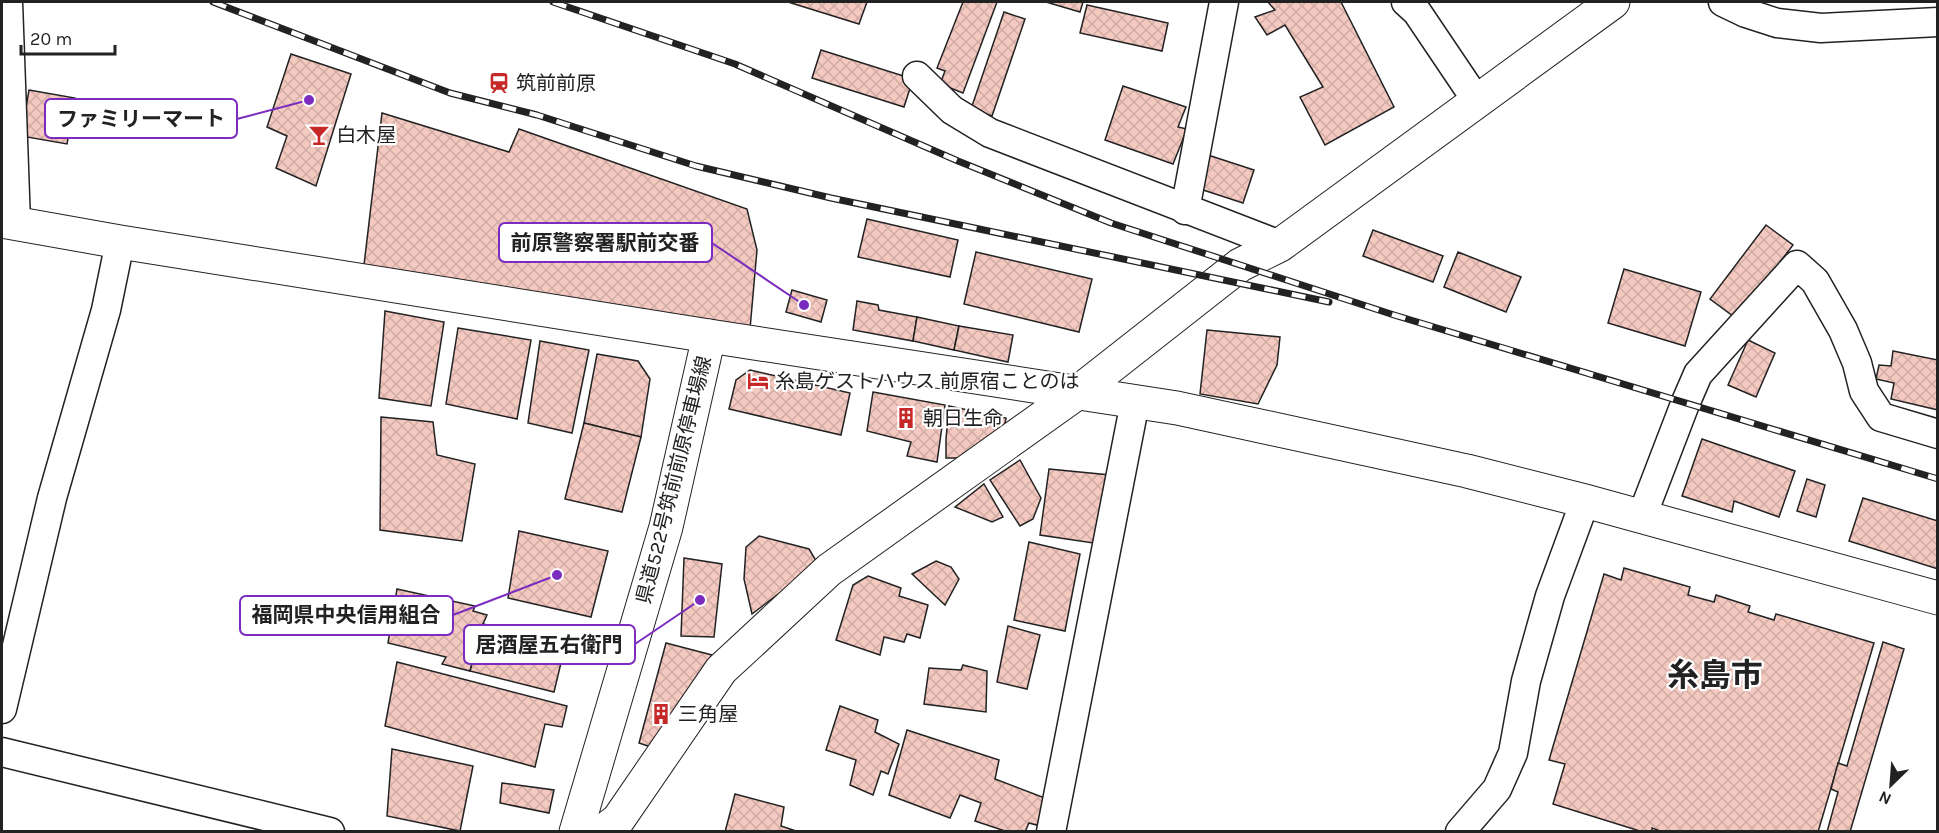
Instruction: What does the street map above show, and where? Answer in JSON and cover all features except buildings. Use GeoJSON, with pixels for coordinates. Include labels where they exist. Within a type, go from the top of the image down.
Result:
{"type":"FeatureCollection","features":[{"type":"Feature","properties":{"kind":"street"},"geometry":{"type":"LineString","coordinates":[[8,2],[9,222],[120,242],[1189,411],[1467,471],[1642,516],[1938,598]]}},
{"type":"Feature","properties":{"kind":"street"},"geometry":{"type":"LineString","coordinates":[[1185,210],[1224,2]]}},
{"type":"Feature","properties":{"kind":"street"},"geometry":{"type":"LineString","coordinates":[[1406,2],[1417,12],[1477,101]]}},
{"type":"Feature","properties":{"kind":"street"},"geometry":{"type":"LineString","coordinates":[[602,831],[618,820],[721,670],[839,563],[1077,393],[1240,265],[1280,245],[1613,2]]}},
{"type":"Feature","properties":{"kind":"street"},"geometry":{"type":"LineString","coordinates":[[1723,2],[1746,13],[1777,23],[1821,28],[1938,22]]}},
{"type":"Feature","properties":{"kind":"street"},"geometry":{"type":"LineString","coordinates":[[917,76],[952,110],[990,133],[1280,245]]}},
{"type":"Feature","properties":{"kind":"street"},"geometry":{"type":"LineString","coordinates":[[2,709],[52,498],[106,310],[120,242]]}},
{"type":"Feature","properties":{"kind":"street"},"geometry":{"type":"LineString","coordinates":[[1642,516],[1698,374],[1797,265],[1815,281],[1843,330],[1857,363],[1864,391],[1881,417],[1938,434]]}},
{"type":"Feature","properties":{"kind":"street","name":"県道522号筑前前原停車場線"},"geometry":{"type":"LineString","coordinates":[[576,831],[666,527],[709,336]]}},
{"type":"Feature","properties":{"kind":"street"},"geometry":{"type":"LineString","coordinates":[[1051,831],[1136,402]]}},
{"type":"Feature","properties":{"kind":"street"},"geometry":{"type":"LineString","coordinates":[[1460,831],[1497,789],[1513,753],[1527,681],[1550,596],[1585,501]]}},
{"type":"Feature","properties":{"kind":"street"},"geometry":{"type":"LineString","coordinates":[[2,752],[330,831]]}},
{"type":"Feature","properties":{"kind":"railway"},"geometry":{"type":"LineString","coordinates":[[213,2],[450,93],[537,115],[696,166],[831,198],[1329,302]]}},
{"type":"Feature","properties":{"kind":"railway"},"geometry":{"type":"LineString","coordinates":[[553,2],[735,64],[958,161],[1111,223],[1394,315],[1938,479]]}},
{"type":"Feature","properties":{"kind":"place","name":"筑前前原"},"geometry":{"type":"Point","coordinates":[499,83]}},
{"type":"Feature","properties":{"kind":"place","name":"ファミリーマート"},"geometry":{"type":"Point","coordinates":[309,100]}},
{"type":"Feature","properties":{"kind":"place","name":"白木屋"},"geometry":{"type":"Point","coordinates":[319,135]}},
{"type":"Feature","properties":{"kind":"place","name":"前原警察署駅前交番"},"geometry":{"type":"Point","coordinates":[804,305]}},
{"type":"Feature","properties":{"kind":"place","name":"糸島ゲストハウス 前原宿ことのは"},"geometry":{"type":"Point","coordinates":[758,381]}},
{"type":"Feature","properties":{"kind":"place","name":"朝日生命"},"geometry":{"type":"Point","coordinates":[906,418]}},
{"type":"Feature","properties":{"kind":"place","name":"福岡県中央信用組合"},"geometry":{"type":"Point","coordinates":[557,575]}},
{"type":"Feature","properties":{"kind":"place","name":"居酒屋五右衛門"},"geometry":{"type":"Point","coordinates":[700,600]}},
{"type":"Feature","properties":{"kind":"place","name":"三角屋"},"geometry":{"type":"Point","coordinates":[661,714]}},
{"type":"Feature","properties":{"kind":"district","name":"糸島市"},"geometry":{"type":"Point","coordinates":[1715,675]}}]}
